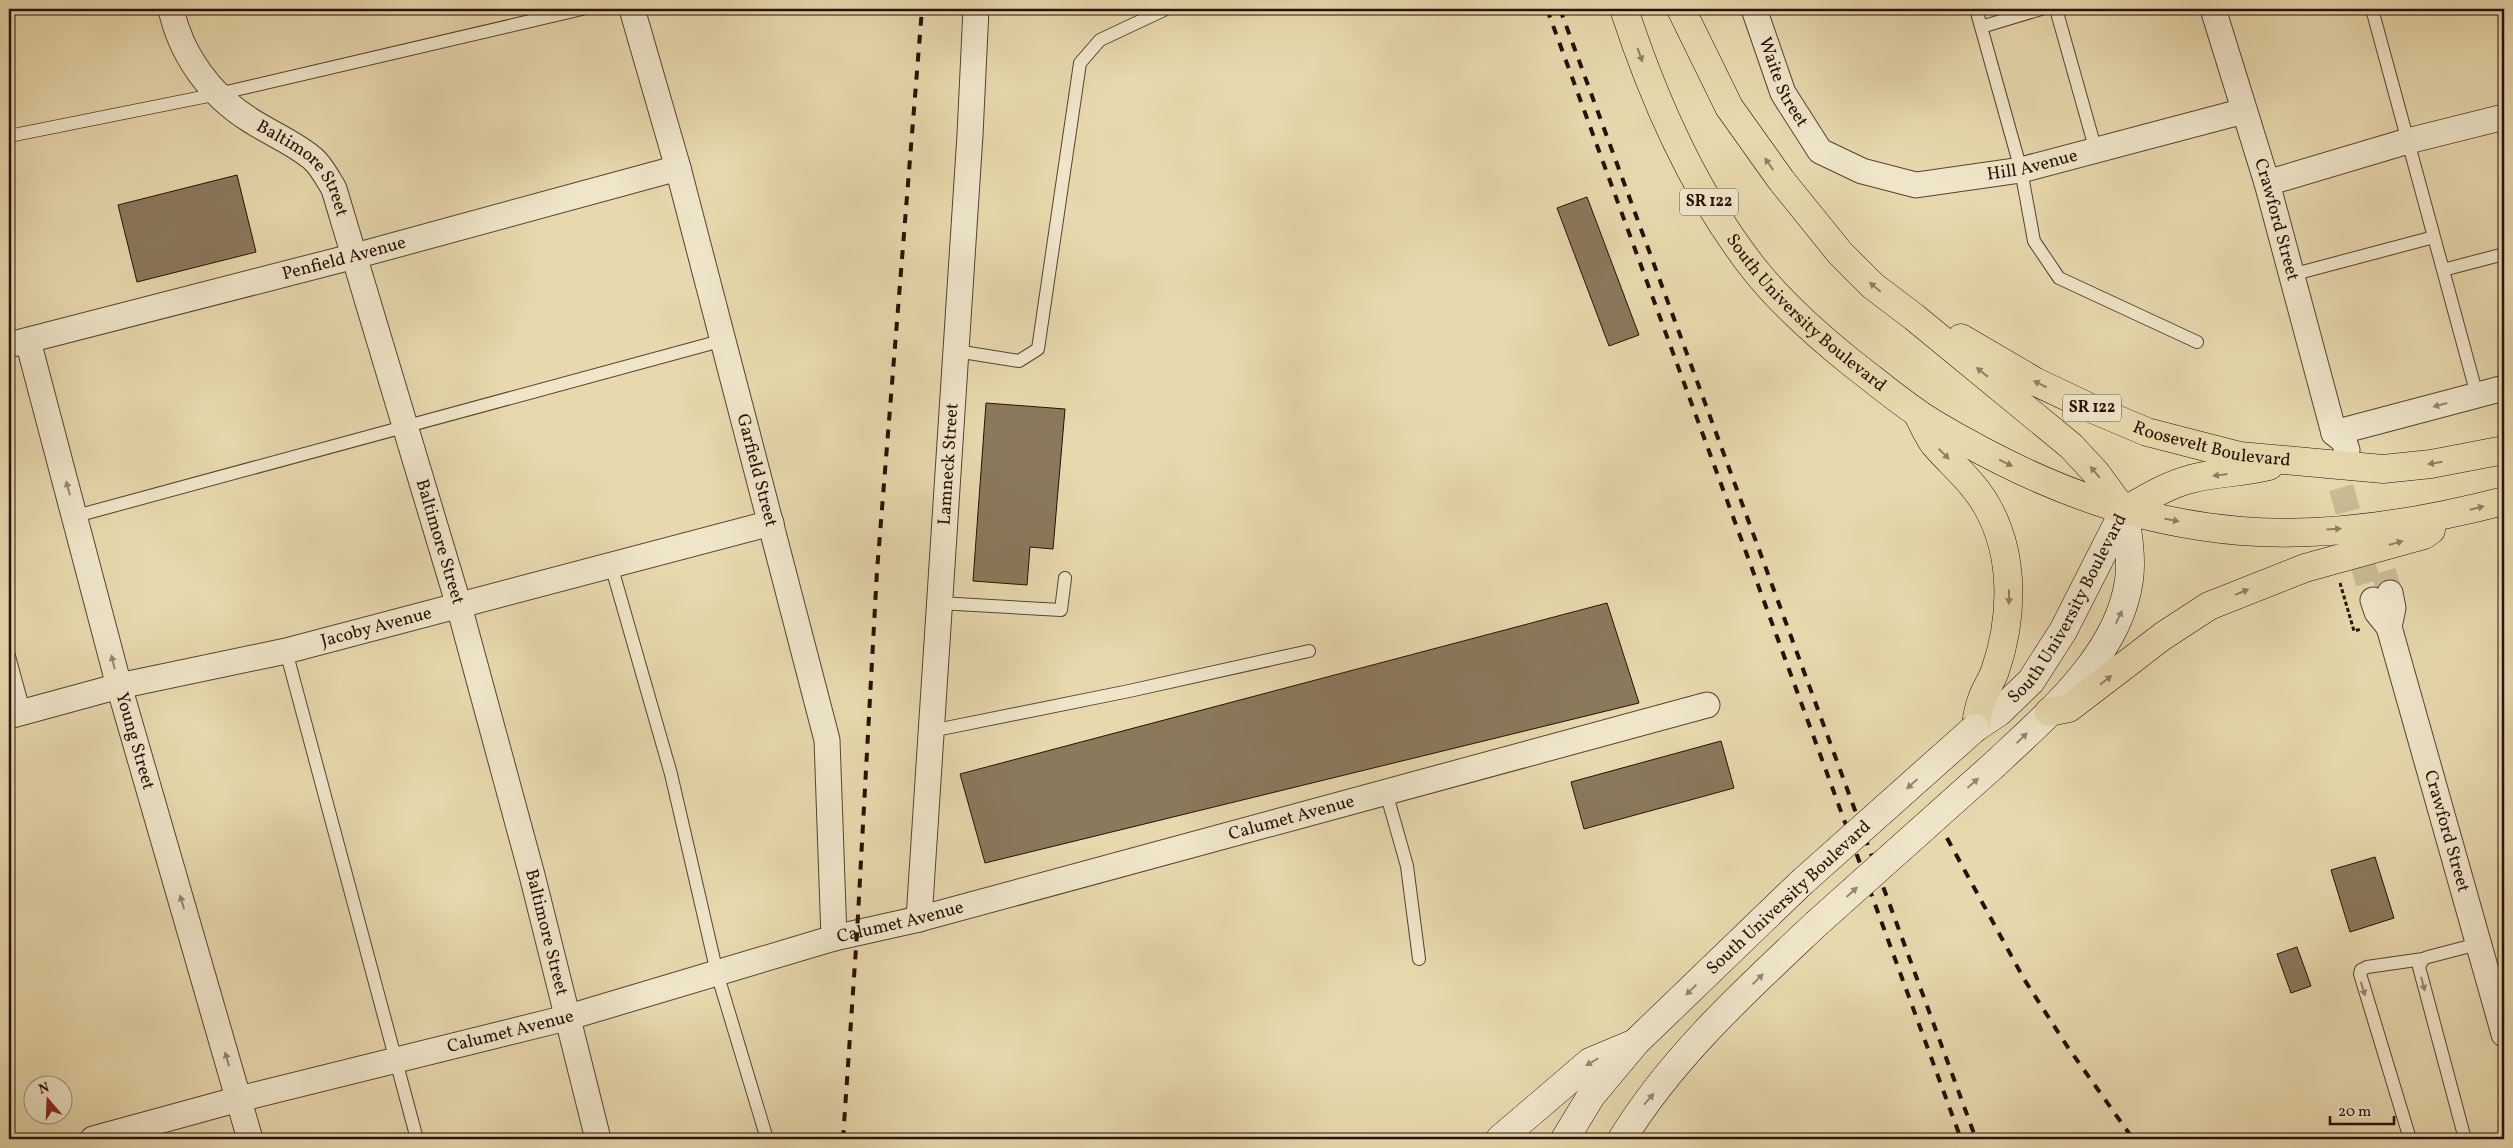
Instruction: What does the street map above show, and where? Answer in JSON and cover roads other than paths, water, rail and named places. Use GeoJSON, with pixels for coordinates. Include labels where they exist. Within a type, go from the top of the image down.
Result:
{"type":"FeatureCollection","features":[{"type":"Feature","properties":{"kind":"main road","name":"South University Boulevard"},"geometry":{"type":"LineString","coordinates":[[1624,9],[1640,56],[1675,139],[1697,183],[1726,230],[1756,272],[1791,310],[1835,349],[1917,414]]}},
{"type":"Feature","properties":{"kind":"main road","name":"SR 122"},"geometry":{"type":"LineString","coordinates":[[1681,9],[1729,107],[1780,180],[1840,253],[1874,286],[1914,316]]}},
{"type":"Feature","properties":{"kind":"main road"},"geometry":{"type":"LineString","coordinates":[[1914,316],[2071,446],[2096,473],[2124,512],[2158,492],[2192,479],[2250,471],[2285,461]]}},
{"type":"Feature","properties":{"kind":"main road","name":"Roosevelt Boulevard"},"geometry":{"type":"LineString","coordinates":[[1914,316],[1966,341],[2036,382],[2148,432],[2240,456],[2383,468],[2431,464],[2504,450]]}},
{"type":"Feature","properties":{"kind":"main road","name":"SR 122"},"geometry":{"type":"LineString","coordinates":[[1917,414],[2048,484],[2124,512],[2241,530],[2298,532],[2375,527],[2450,515],[2504,501]]}},
{"type":"Feature","properties":{"kind":"main road"},"geometry":{"type":"LineString","coordinates":[[1917,414],[1933,443],[1966,476],[1988,508],[2001,538],[2008,575],[2009,608],[2004,640],[1995,672],[1981,702],[1975,728]]}},
{"type":"Feature","properties":{"kind":"main road","name":"South University Boulevard"},"geometry":{"type":"LineString","coordinates":[[1622,1139],[1641,1107],[1725,1010],[1816,924],[1995,764],[2049,712],[2101,652],[2122,613],[2129,580],[2130,554],[2124,512]]}},
{"type":"Feature","properties":{"kind":"main road","name":"South University Boulevard"},"geometry":{"type":"LineString","coordinates":[[1565,1139],[1592,1096],[1636,1042],[1801,883],[1975,728],[1999,712],[2031,681],[2064,631],[2124,512]]}},
{"type":"Feature","properties":{"kind":"main road"},"geometry":{"type":"LineString","coordinates":[[2049,712],[2069,708],[2163,636],[2209,606],[2305,568],[2424,535],[2450,515]]}},
{"type":"Feature","properties":{"kind":"main road"},"geometry":{"type":"LineString","coordinates":[[1500,1139],[1590,1062],[1636,1042]]}},
{"type":"Feature","properties":{"kind":"street","name":"Baltimore Street"},"geometry":{"type":"LineString","coordinates":[[171,9],[176,31],[195,68],[218,94],[248,119],[314,158],[334,189],[459,606],[532,875],[566,1018],[598,1139]]}},
{"type":"Feature","properties":{"kind":"street","name":"Garfield Street"},"geometry":{"type":"LineString","coordinates":[[632,9],[678,168],[724,340],[827,740],[834,938]]}},
{"type":"Feature","properties":{"kind":"street","name":"Lamneck Street"},"geometry":{"type":"LineString","coordinates":[[919,919],[976,9]]}},
{"type":"Feature","properties":{"kind":"street","name":"Waite Street"},"geometry":{"type":"LineString","coordinates":[[1754,9],[1783,93],[1820,152]]}},
{"type":"Feature","properties":{"kind":"street","name":"Crawford Street"},"geometry":{"type":"LineString","coordinates":[[2214,9],[2267,183],[2337,445],[2477,396]]}},
{"type":"Feature","properties":{"kind":"street","name":"Hill Avenue"},"geometry":{"type":"LineString","coordinates":[[1820,152],[1862,171],[1916,185],[2021,170],[2244,111]]}},
{"type":"Feature","properties":{"kind":"street"},"geometry":{"type":"LineString","coordinates":[[2267,183],[2408,141],[2504,117]]}},
{"type":"Feature","properties":{"kind":"street","name":"Penfield Avenue"},"geometry":{"type":"LineString","coordinates":[[18,343],[355,256],[678,168]]}},
{"type":"Feature","properties":{"kind":"street","name":"Young Street"},"geometry":{"type":"LineString","coordinates":[[18,343],[76,516],[119,686],[250,1139]]}},
{"type":"Feature","properties":{"kind":"street"},"geometry":{"type":"LineString","coordinates":[[2477,396],[2504,388]]}},
{"type":"Feature","properties":{"kind":"street","name":"Jacoby Avenue"},"geometry":{"type":"LineString","coordinates":[[16,714],[119,686],[286,651],[771,523]]}},
{"type":"Feature","properties":{"kind":"street","name":"Crawford Street"},"geometry":{"type":"LineString","coordinates":[[2382,597],[2377,612],[2378,627],[2478,944],[2504,1034]]}},
{"type":"Feature","properties":{"kind":"street","name":"Calumet Avenue"},"geometry":{"type":"LineString","coordinates":[[93,1139],[239,1099],[566,1018],[834,938],[919,919],[1707,704]]}},
{"type":"Feature","properties":{"kind":"lane"},"geometry":{"type":"LineString","coordinates":[[9,136],[218,94],[582,9]]}},
{"type":"Feature","properties":{"kind":"lane"},"geometry":{"type":"LineString","coordinates":[[956,351],[1019,361],[1038,349],[1080,63],[1100,40],[1166,9]]}},
{"type":"Feature","properties":{"kind":"lane"},"geometry":{"type":"LineString","coordinates":[[1976,9],[2021,170],[2034,241],[2059,278],[2197,342]]}},
{"type":"Feature","properties":{"kind":"lane"},"geometry":{"type":"LineString","coordinates":[[1981,27],[2041,9]]}},
{"type":"Feature","properties":{"kind":"lane"},"geometry":{"type":"LineString","coordinates":[[2056,9],[2096,150]]}},
{"type":"Feature","properties":{"kind":"lane"},"geometry":{"type":"LineString","coordinates":[[2372,9],[2477,396]]}},
{"type":"Feature","properties":{"kind":"lane"},"geometry":{"type":"LineString","coordinates":[[2291,275],[2434,237]]}},
{"type":"Feature","properties":{"kind":"lane"},"geometry":{"type":"LineString","coordinates":[[2443,270],[2504,254]]}},
{"type":"Feature","properties":{"kind":"lane"},"geometry":{"type":"LineString","coordinates":[[76,516],[406,428],[724,340]]}},
{"type":"Feature","properties":{"kind":"lane"},"geometry":{"type":"LineString","coordinates":[[611,565],[671,774],[717,973],[767,1139]]}},
{"type":"Feature","properties":{"kind":"lane"},"geometry":{"type":"LineString","coordinates":[[940,604],[1061,610],[1065,578]]}},
{"type":"Feature","properties":{"kind":"lane"},"geometry":{"type":"LineString","coordinates":[[286,651],[417,1139]]}},
{"type":"Feature","properties":{"kind":"lane"},"geometry":{"type":"LineString","coordinates":[[931,731],[1129,691],[1309,651]]}},
{"type":"Feature","properties":{"kind":"lane"},"geometry":{"type":"LineString","coordinates":[[9,656],[16,714]]}},
{"type":"Feature","properties":{"kind":"lane"},"geometry":{"type":"LineString","coordinates":[[1386,792],[1408,866],[1419,959]]}},
{"type":"Feature","properties":{"kind":"lane"},"geometry":{"type":"LineString","coordinates":[[2410,1139],[2360,970],[2367,966],[2423,959],[2478,944]]}},
{"type":"Feature","properties":{"kind":"lane"},"geometry":{"type":"LineString","coordinates":[[2423,959],[2419,971],[2465,1139]]}},
{"type":"Feature","properties":{"kind":"tunnel"},"geometry":{"type":"LineString","coordinates":[[2331,452],[2373,600]]}},
{"type":"Feature","properties":{"kind":"tunnel"},"geometry":{"type":"LineString","coordinates":[[2373,536],[2390,593]]}},
{"type":"Feature","properties":{"kind":"railway"},"geometry":{"type":"LineString","coordinates":[[843,1139],[857,933],[877,571],[922,9]]}},
{"type":"Feature","properties":{"kind":"railway"},"geometry":{"type":"LineString","coordinates":[[1547,9],[1961,1139]]}},
{"type":"Feature","properties":{"kind":"railway"},"geometry":{"type":"LineString","coordinates":[[1560,9],[1976,1139]]}},
{"type":"Feature","properties":{"kind":"railway"},"geometry":{"type":"LineString","coordinates":[[1947,838],[2024,979],[2067,1046],[2133,1139]]}}]}
